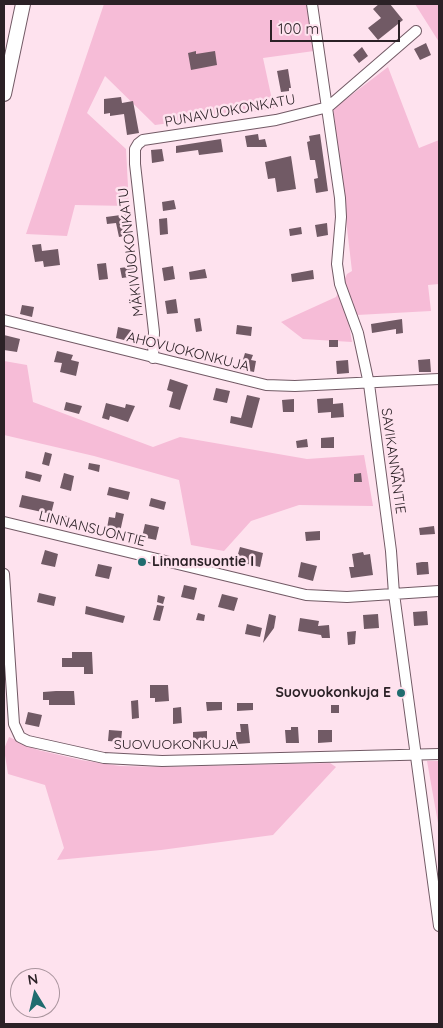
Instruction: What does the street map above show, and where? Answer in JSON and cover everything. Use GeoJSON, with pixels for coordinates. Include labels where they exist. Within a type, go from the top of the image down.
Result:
{"type":"FeatureCollection","features":[{"type":"Feature","properties":{"kind":"main road"},"geometry":{"type":"LineString","coordinates":[[4,94],[23,4]]}},
{"type":"Feature","properties":{"kind":"street","name":"SAVIKANNANTIE"},"geometry":{"type":"LineString","coordinates":[[312,4],[328,106],[342,217],[337,264],[342,290],[358,333],[369,384],[391,551],[394,594],[439,926]]}},
{"type":"Feature","properties":{"kind":"street"},"geometry":{"type":"LineString","coordinates":[[328,106],[416,31]]}},
{"type":"Feature","properties":{"kind":"street","name":"PUNAVUOKONKATU"},"geometry":{"type":"LineString","coordinates":[[138,144],[143,140],[276,120],[328,106]]}},
{"type":"Feature","properties":{"kind":"street","name":"MÄKIVUOKONKATU"},"geometry":{"type":"LineString","coordinates":[[138,144],[135,149],[134,164],[154,332],[153,358]]}},
{"type":"Feature","properties":{"kind":"street","name":"AHOVUOKONKUJA"},"geometry":{"type":"LineString","coordinates":[[4,320],[266,385],[369,384],[439,380]]}},
{"type":"Feature","properties":{"kind":"street","name":"LINNANSUONTIE"},"geometry":{"type":"LineString","coordinates":[[4,522],[306,595],[338,597],[439,591]]}},
{"type":"Feature","properties":{"kind":"street","name":"SUOVUOKONKUJA"},"geometry":{"type":"LineString","coordinates":[[4,574],[12,709],[16,731],[20,737],[84,754],[130,760],[162,761],[439,754]]}},
{"type":"Feature","properties":{"kind":"shaded area"},"geometry":{"type":"Polygon","coordinates":[[[104,4],[307,4],[314,51],[263,58],[274,109],[155,125],[105,76],[87,113],[126,149],[129,206],[75,205],[67,236],[26,234],[104,4]]]}},
{"type":"Feature","properties":{"kind":"shaded area"},"geometry":{"type":"Polygon","coordinates":[[[415,4],[439,4],[439,42],[415,4]]]}},
{"type":"Feature","properties":{"kind":"shaded area"},"geometry":{"type":"Polygon","coordinates":[[[388,67],[419,148],[439,140],[439,284],[428,285],[431,311],[357,315],[348,318],[352,342],[303,339],[281,322],[336,297],[347,274],[352,271],[333,109],[388,67]]]}},
{"type":"Feature","properties":{"kind":"shaded area"},"geometry":{"type":"Polygon","coordinates":[[[4,361],[27,365],[33,402],[153,447],[180,437],[307,459],[364,455],[373,506],[299,505],[251,521],[224,551],[191,545],[179,480],[94,456],[4,435],[4,361]]]}},
{"type":"Feature","properties":{"kind":"shaded area"},"geometry":{"type":"Polygon","coordinates":[[[9,737],[38,750],[81,760],[120,766],[163,767],[330,763],[336,767],[273,835],[161,850],[57,860],[64,848],[45,785],[8,774],[4,749],[9,737]]]}},
{"type":"Feature","properties":{"kind":"shaded area"},"geometry":{"type":"Polygon","coordinates":[[[427,761],[439,761],[438,823],[427,761]]]}},
{"type":"Feature","properties":{"kind":"building"},"geometry":{"type":"Polygon","coordinates":[[[379,4],[390,4],[403,20],[378,40],[368,28],[381,18],[373,9],[379,4]]]}},
{"type":"Feature","properties":{"kind":"building"},"geometry":{"type":"Polygon","coordinates":[[[426,43],[431,55],[420,60],[414,49],[426,43]]]}},
{"type":"Feature","properties":{"kind":"building"},"geometry":{"type":"Polygon","coordinates":[[[362,47],[368,56],[359,63],[353,55],[362,47]]]}},
{"type":"Feature","properties":{"kind":"building"},"geometry":{"type":"Polygon","coordinates":[[[196,51],[196,54],[215,51],[217,65],[191,70],[188,53],[196,51]]]}},
{"type":"Feature","properties":{"kind":"building"},"geometry":{"type":"Polygon","coordinates":[[[288,69],[291,88],[289,88],[289,91],[281,92],[277,71],[288,69]]]}},
{"type":"Feature","properties":{"kind":"building"},"geometry":{"type":"Polygon","coordinates":[[[121,97],[122,103],[133,101],[139,133],[127,135],[124,114],[110,116],[110,113],[104,114],[104,99],[121,97]]]}},
{"type":"Feature","properties":{"kind":"building"},"geometry":{"type":"Polygon","coordinates":[[[258,134],[259,140],[265,139],[267,147],[247,147],[245,136],[258,134]]]}},
{"type":"Feature","properties":{"kind":"building"},"geometry":{"type":"Polygon","coordinates":[[[320,134],[328,191],[316,193],[314,179],[318,178],[315,160],[310,160],[307,142],[310,141],[309,136],[320,134]]]}},
{"type":"Feature","properties":{"kind":"building"},"geometry":{"type":"Polygon","coordinates":[[[221,139],[223,152],[199,155],[198,150],[176,153],[176,146],[221,139]]]}},
{"type":"Feature","properties":{"kind":"building"},"geometry":{"type":"Polygon","coordinates":[[[162,149],[164,161],[152,163],[151,150],[162,149]]]}},
{"type":"Feature","properties":{"kind":"building"},"geometry":{"type":"Polygon","coordinates":[[[291,156],[296,189],[277,192],[275,178],[268,179],[265,162],[291,156]]]}},
{"type":"Feature","properties":{"kind":"building"},"geometry":{"type":"Polygon","coordinates":[[[174,200],[176,209],[163,211],[162,202],[174,200]]]}},
{"type":"Feature","properties":{"kind":"building"},"geometry":{"type":"Polygon","coordinates":[[[128,214],[131,235],[119,237],[116,223],[107,224],[106,217],[128,214]]]}},
{"type":"Feature","properties":{"kind":"building"},"geometry":{"type":"Polygon","coordinates":[[[167,218],[168,234],[160,235],[159,219],[167,218]]]}},
{"type":"Feature","properties":{"kind":"building"},"geometry":{"type":"Polygon","coordinates":[[[327,223],[328,235],[317,237],[315,225],[327,223]]]}},
{"type":"Feature","properties":{"kind":"building"},"geometry":{"type":"Polygon","coordinates":[[[301,227],[302,234],[290,236],[289,229],[301,227]]]}},
{"type":"Feature","properties":{"kind":"building"},"geometry":{"type":"Polygon","coordinates":[[[41,244],[42,251],[58,249],[60,265],[44,267],[43,261],[35,262],[32,245],[41,244]]]}},
{"type":"Feature","properties":{"kind":"building"},"geometry":{"type":"Polygon","coordinates":[[[106,263],[108,279],[99,280],[97,264],[106,263]]]}},
{"type":"Feature","properties":{"kind":"building"},"geometry":{"type":"Polygon","coordinates":[[[135,266],[136,276],[122,278],[120,268],[135,266]]]}},
{"type":"Feature","properties":{"kind":"building"},"geometry":{"type":"Polygon","coordinates":[[[173,266],[175,279],[164,281],[162,268],[173,266]]]}},
{"type":"Feature","properties":{"kind":"building"},"geometry":{"type":"Polygon","coordinates":[[[205,269],[207,278],[190,280],[189,272],[205,269]]]}},
{"type":"Feature","properties":{"kind":"building"},"geometry":{"type":"Polygon","coordinates":[[[313,270],[314,279],[292,282],[291,274],[313,270]]]}},
{"type":"Feature","properties":{"kind":"building"},"geometry":{"type":"Polygon","coordinates":[[[176,299],[178,313],[167,314],[165,301],[176,299]]]}},
{"type":"Feature","properties":{"kind":"building"},"geometry":{"type":"Polygon","coordinates":[[[22,305],[34,307],[32,317],[20,314],[22,305]]]}},
{"type":"Feature","properties":{"kind":"building"},"geometry":{"type":"Polygon","coordinates":[[[200,318],[202,331],[196,332],[194,319],[200,318]]]}},
{"type":"Feature","properties":{"kind":"building"},"geometry":{"type":"Polygon","coordinates":[[[402,319],[403,333],[396,334],[396,329],[372,333],[371,324],[402,319]]]}},
{"type":"Feature","properties":{"kind":"building"},"geometry":{"type":"Polygon","coordinates":[[[237,325],[252,327],[251,336],[236,334],[237,325]]]}},
{"type":"Feature","properties":{"kind":"building"},"geometry":{"type":"Polygon","coordinates":[[[118,327],[131,330],[128,341],[116,338],[118,327]]]}},
{"type":"Feature","properties":{"kind":"building"},"geometry":{"type":"Polygon","coordinates":[[[4,335],[20,339],[17,352],[4,350],[4,335]]]}},
{"type":"Feature","properties":{"kind":"building"},"geometry":{"type":"Polygon","coordinates":[[[329,340],[338,340],[338,347],[329,347],[329,340]]]}},
{"type":"Feature","properties":{"kind":"building"},"geometry":{"type":"Polygon","coordinates":[[[57,351],[73,355],[71,360],[79,362],[76,376],[60,372],[62,363],[54,362],[57,351]]]}},
{"type":"Feature","properties":{"kind":"building"},"geometry":{"type":"Polygon","coordinates":[[[245,353],[253,355],[251,360],[256,361],[254,372],[240,369],[245,353]]]}},
{"type":"Feature","properties":{"kind":"building"},"geometry":{"type":"Polygon","coordinates":[[[430,359],[431,372],[419,372],[418,360],[430,359]]]}},
{"type":"Feature","properties":{"kind":"building"},"geometry":{"type":"Polygon","coordinates":[[[348,360],[349,373],[337,374],[336,361],[348,360]]]}},
{"type":"Feature","properties":{"kind":"building"},"geometry":{"type":"Polygon","coordinates":[[[170,379],[188,385],[180,410],[169,407],[173,392],[167,390],[170,379]]]}},
{"type":"Feature","properties":{"kind":"building"},"geometry":{"type":"Polygon","coordinates":[[[216,388],[230,391],[227,403],[213,400],[216,388]]]}},
{"type":"Feature","properties":{"kind":"building"},"geometry":{"type":"Polygon","coordinates":[[[247,395],[260,398],[252,428],[230,423],[231,416],[241,418],[247,395]]]}},
{"type":"Feature","properties":{"kind":"building"},"geometry":{"type":"Polygon","coordinates":[[[333,398],[333,404],[343,403],[344,417],[331,418],[331,412],[318,413],[317,399],[333,398]]]}},
{"type":"Feature","properties":{"kind":"building"},"geometry":{"type":"Polygon","coordinates":[[[294,399],[294,412],[283,412],[282,400],[294,399]]]}},
{"type":"Feature","properties":{"kind":"building"},"geometry":{"type":"Polygon","coordinates":[[[66,402],[82,406],[79,414],[64,410],[66,402]]]}},
{"type":"Feature","properties":{"kind":"building"},"geometry":{"type":"Polygon","coordinates":[[[106,403],[125,408],[126,404],[135,406],[128,422],[110,416],[109,420],[102,418],[106,403]]]}},
{"type":"Feature","properties":{"kind":"building"},"geometry":{"type":"Polygon","coordinates":[[[334,437],[334,448],[321,448],[321,438],[334,437]]]}},
{"type":"Feature","properties":{"kind":"building"},"geometry":{"type":"Polygon","coordinates":[[[307,439],[308,447],[297,448],[296,441],[307,439]]]}},
{"type":"Feature","properties":{"kind":"building"},"geometry":{"type":"Polygon","coordinates":[[[45,452],[52,454],[49,466],[42,464],[45,452]]]}},
{"type":"Feature","properties":{"kind":"building"},"geometry":{"type":"Polygon","coordinates":[[[89,463],[100,465],[99,472],[88,469],[89,463]]]}},
{"type":"Feature","properties":{"kind":"building"},"geometry":{"type":"Polygon","coordinates":[[[403,468],[405,482],[394,483],[392,469],[403,468]]]}},
{"type":"Feature","properties":{"kind":"building"},"geometry":{"type":"Polygon","coordinates":[[[26,471],[42,475],[40,482],[25,478],[26,471]]]}},
{"type":"Feature","properties":{"kind":"building"},"geometry":{"type":"Polygon","coordinates":[[[64,473],[74,476],[71,491],[60,488],[64,473]]]}},
{"type":"Feature","properties":{"kind":"building"},"geometry":{"type":"Polygon","coordinates":[[[361,473],[362,482],[354,482],[354,474],[361,473]]]}},
{"type":"Feature","properties":{"kind":"building"},"geometry":{"type":"Polygon","coordinates":[[[109,487],[130,492],[128,500],[107,495],[109,487]]]}},
{"type":"Feature","properties":{"kind":"building"},"geometry":{"type":"Polygon","coordinates":[[[22,495],[54,502],[51,514],[19,507],[22,495]]]}},
{"type":"Feature","properties":{"kind":"building"},"geometry":{"type":"Polygon","coordinates":[[[151,498],[166,502],[164,510],[149,506],[151,498]]]}},
{"type":"Feature","properties":{"kind":"building"},"geometry":{"type":"Polygon","coordinates":[[[116,512],[124,514],[120,532],[107,528],[109,517],[115,518],[116,512]]]}},
{"type":"Feature","properties":{"kind":"building"},"geometry":{"type":"Polygon","coordinates":[[[60,515],[67,516],[65,525],[58,523],[60,515]]]}},
{"type":"Feature","properties":{"kind":"building"},"geometry":{"type":"Polygon","coordinates":[[[145,524],[159,527],[156,540],[142,537],[145,524]]]}},
{"type":"Feature","properties":{"kind":"building"},"geometry":{"type":"Polygon","coordinates":[[[434,526],[435,534],[420,535],[419,528],[434,526]]]}},
{"type":"Feature","properties":{"kind":"building"},"geometry":{"type":"Polygon","coordinates":[[[320,531],[320,540],[306,541],[305,532],[320,531]]]}},
{"type":"Feature","properties":{"kind":"building"},"geometry":{"type":"Polygon","coordinates":[[[240,547],[263,553],[260,567],[236,561],[240,547]]]}},
{"type":"Feature","properties":{"kind":"building"},"geometry":{"type":"Polygon","coordinates":[[[45,550],[58,554],[55,567],[41,564],[45,550]]]}},
{"type":"Feature","properties":{"kind":"building"},"geometry":{"type":"Polygon","coordinates":[[[363,552],[364,555],[370,554],[373,575],[351,578],[349,567],[354,567],[352,554],[363,552]]]}},
{"type":"Feature","properties":{"kind":"building"},"geometry":{"type":"Polygon","coordinates":[[[301,562],[317,566],[313,581],[298,577],[301,562]]]}},
{"type":"Feature","properties":{"kind":"building"},"geometry":{"type":"Polygon","coordinates":[[[428,562],[429,574],[417,575],[416,563],[428,562]]]}},
{"type":"Feature","properties":{"kind":"building"},"geometry":{"type":"Polygon","coordinates":[[[98,564],[112,567],[109,579],[95,576],[98,564]]]}},
{"type":"Feature","properties":{"kind":"building"},"geometry":{"type":"Polygon","coordinates":[[[184,585],[197,588],[194,600],[181,597],[184,585]]]}},
{"type":"Feature","properties":{"kind":"building"},"geometry":{"type":"Polygon","coordinates":[[[39,593],[56,597],[54,606],[37,602],[39,593]]]}},
{"type":"Feature","properties":{"kind":"building"},"geometry":{"type":"Polygon","coordinates":[[[222,594],[238,598],[234,611],[218,607],[222,594]]]}},
{"type":"Feature","properties":{"kind":"building"},"geometry":{"type":"Polygon","coordinates":[[[158,595],[165,597],[163,604],[157,602],[158,595]]]}},
{"type":"Feature","properties":{"kind":"building"},"geometry":{"type":"Polygon","coordinates":[[[157,605],[164,606],[160,621],[153,620],[157,605]]]}},
{"type":"Feature","properties":{"kind":"building"},"geometry":{"type":"Polygon","coordinates":[[[86,606],[125,616],[123,623],[85,614],[86,606]]]}},
{"type":"Feature","properties":{"kind":"building"},"geometry":{"type":"Polygon","coordinates":[[[427,611],[428,625],[414,626],[413,612],[427,611]]]}},
{"type":"Feature","properties":{"kind":"building"},"geometry":{"type":"Polygon","coordinates":[[[198,613],[205,615],[204,621],[196,620],[198,613]]]}},
{"type":"Feature","properties":{"kind":"building"},"geometry":{"type":"Polygon","coordinates":[[[269,614],[276,616],[274,628],[263,643],[269,614]]]}},
{"type":"Feature","properties":{"kind":"building"},"geometry":{"type":"Polygon","coordinates":[[[378,614],[379,628],[364,629],[363,615],[378,614]]]}},
{"type":"Feature","properties":{"kind":"building"},"geometry":{"type":"Polygon","coordinates":[[[300,618],[319,621],[318,626],[329,625],[330,638],[322,638],[321,635],[298,631],[300,618]]]}},
{"type":"Feature","properties":{"kind":"building"},"geometry":{"type":"Polygon","coordinates":[[[247,624],[262,628],[260,637],[245,634],[247,624]]]}},
{"type":"Feature","properties":{"kind":"building"},"geometry":{"type":"Polygon","coordinates":[[[356,631],[355,644],[348,645],[347,632],[356,631]]]}},
{"type":"Feature","properties":{"kind":"building"},"geometry":{"type":"Polygon","coordinates":[[[72,652],[92,652],[93,674],[84,674],[84,667],[62,667],[62,658],[72,658],[72,652]]]}},
{"type":"Feature","properties":{"kind":"building"},"geometry":{"type":"Polygon","coordinates":[[[150,685],[168,685],[169,701],[155,702],[155,698],[150,698],[150,685]]]}},
{"type":"Feature","properties":{"kind":"building"},"geometry":{"type":"Polygon","coordinates":[[[74,691],[75,705],[49,705],[49,700],[43,700],[43,692],[74,691]]]}},
{"type":"Feature","properties":{"kind":"building"},"geometry":{"type":"Polygon","coordinates":[[[138,700],[139,718],[132,719],[131,701],[138,700]]]}},
{"type":"Feature","properties":{"kind":"building"},"geometry":{"type":"Polygon","coordinates":[[[206,702],[222,702],[222,710],[207,711],[206,702]]]}},
{"type":"Feature","properties":{"kind":"building"},"geometry":{"type":"Polygon","coordinates":[[[237,703],[253,703],[253,710],[237,711],[237,703]]]}},
{"type":"Feature","properties":{"kind":"building"},"geometry":{"type":"Polygon","coordinates":[[[331,705],[339,705],[339,713],[331,713],[331,705]]]}},
{"type":"Feature","properties":{"kind":"building"},"geometry":{"type":"Polygon","coordinates":[[[181,707],[182,723],[173,724],[173,708],[181,707]]]}},
{"type":"Feature","properties":{"kind":"building"},"geometry":{"type":"Polygon","coordinates":[[[28,712],[42,715],[39,727],[25,724],[28,712]]]}},
{"type":"Feature","properties":{"kind":"building"},"geometry":{"type":"Polygon","coordinates":[[[240,724],[248,724],[250,743],[237,744],[236,732],[241,732],[240,724]]]}},
{"type":"Feature","properties":{"kind":"building"},"geometry":{"type":"Polygon","coordinates":[[[291,727],[298,727],[299,743],[286,743],[285,730],[291,730],[291,727]]]}},
{"type":"Feature","properties":{"kind":"building"},"geometry":{"type":"Polygon","coordinates":[[[109,730],[122,731],[121,742],[108,741],[109,730]]]}},
{"type":"Feature","properties":{"kind":"building"},"geometry":{"type":"Polygon","coordinates":[[[318,730],[332,730],[332,742],[318,743],[318,730]]]}},
{"type":"Feature","properties":{"kind":"building"},"geometry":{"type":"Polygon","coordinates":[[[207,731],[207,744],[193,744],[193,732],[207,731]]]}},
{"type":"Feature","properties":{"kind":"place","name":"Linnansuontie I"},"geometry":{"type":"Point","coordinates":[142,562]}},
{"type":"Feature","properties":{"kind":"place","name":"Suovuokonkuja E"},"geometry":{"type":"Point","coordinates":[401,693]}}]}
